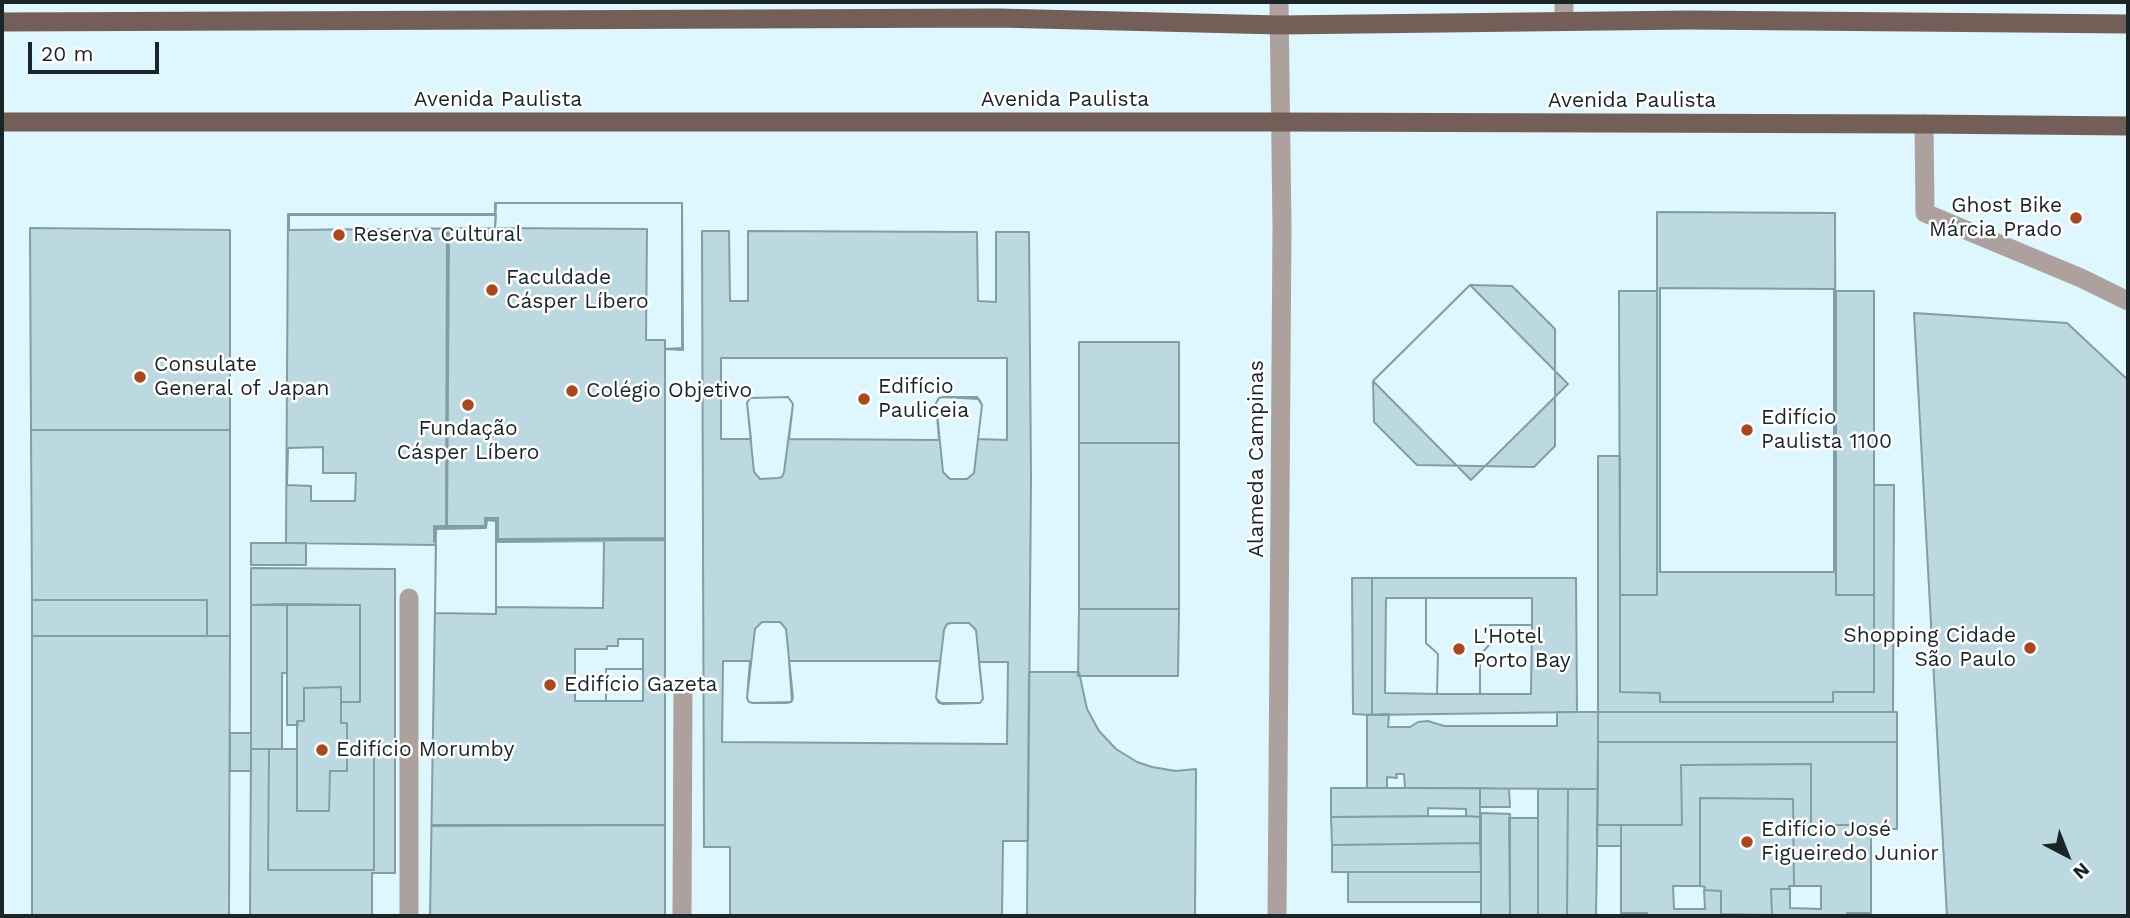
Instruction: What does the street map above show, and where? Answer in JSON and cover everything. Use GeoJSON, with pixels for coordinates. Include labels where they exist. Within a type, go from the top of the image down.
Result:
{"type":"FeatureCollection","features":[{"type":"Feature","properties":{"kind":"main road"},"geometry":{"type":"LineString","coordinates":[[2,22],[998,18],[1279,25],[1564,11],[1704,20],[2128,24]]}},
{"type":"Feature","properties":{"kind":"main road","name":"Avenida Paulista"},"geometry":{"type":"LineString","coordinates":[[2,122],[1281,122],[2128,126]]}},
{"type":"Feature","properties":{"kind":"street","name":"Alameda Campinas"},"geometry":{"type":"LineString","coordinates":[[1277,916],[1281,122],[1279,2]]}},
{"type":"Feature","properties":{"kind":"street"},"geometry":{"type":"LineString","coordinates":[[1924,124],[1925,213],[2128,300]]}},
{"type":"Feature","properties":{"kind":"street"},"geometry":{"type":"LineString","coordinates":[[409,598],[409,916]]}},
{"type":"Feature","properties":{"kind":"street"},"geometry":{"type":"LineString","coordinates":[[682,916],[683,687]]}},
{"type":"Feature","properties":{"kind":"building","name":"Edifício Gazeta"},"geometry":{"type":"Polygon","coordinates":[[[495,203],[682,203],[683,350],[665,349],[665,916],[430,916],[436,545],[286,543],[288,214],[495,214],[495,203]]]}},
{"type":"Feature","properties":{"kind":"building"},"geometry":{"type":"Polygon","coordinates":[[[496,203],[682,203],[682,348],[665,349],[665,340],[646,340],[647,229],[495,228],[496,203]]]}},
{"type":"Feature","properties":{"kind":"building"},"geometry":{"type":"Polygon","coordinates":[[[1657,212],[1835,213],[1836,595],[1874,595],[1874,692],[1833,692],[1833,702],[1660,702],[1660,693],[1620,692],[1620,595],[1657,595],[1657,212]]]}},
{"type":"Feature","properties":{"kind":"building"},"geometry":{"type":"Polygon","coordinates":[[[289,215],[496,215],[495,228],[289,230],[289,215]]]}},
{"type":"Feature","properties":{"kind":"building"},"geometry":{"type":"Polygon","coordinates":[[[30,228],[230,230],[230,430],[31,430],[30,228]]]}},
{"type":"Feature","properties":{"kind":"building"},"geometry":{"type":"Polygon","coordinates":[[[447,228],[449,228],[446,526],[447,228]]]}},
{"type":"Feature","properties":{"kind":"building"},"geometry":{"type":"Polygon","coordinates":[[[702,231],[729,231],[730,301],[748,301],[748,231],[977,232],[978,301],[996,302],[996,232],[1029,232],[1031,478],[1028,841],[1003,841],[1002,916],[730,916],[730,847],[704,847],[702,231]]]}},
{"type":"Feature","properties":{"kind":"building"},"geometry":{"type":"Polygon","coordinates":[[[1470,285],[1512,286],[1555,329],[1555,446],[1534,467],[1417,465],[1374,422],[1373,381],[1470,285]]]}},
{"type":"Feature","properties":{"kind":"building"},"geometry":{"type":"Polygon","coordinates":[[[1470,285],[1568,384],[1471,480],[1373,381],[1470,285]]]}},
{"type":"Feature","properties":{"kind":"building","name":"Edifício Paulista 1100"},"geometry":{"type":"Polygon","coordinates":[[[1660,288],[1834,289],[1834,572],[1660,572],[1660,288]]]}},
{"type":"Feature","properties":{"kind":"building"},"geometry":{"type":"Polygon","coordinates":[[[1619,291],[1657,291],[1657,595],[1620,595],[1619,291]]]}},
{"type":"Feature","properties":{"kind":"building"},"geometry":{"type":"Polygon","coordinates":[[[1836,291],[1874,291],[1874,595],[1836,595],[1836,291]]]}},
{"type":"Feature","properties":{"kind":"building","name":"Shopping Cidade São Paulo"},"geometry":{"type":"Polygon","coordinates":[[[1914,313],[2067,323],[2128,380],[2128,916],[1947,916],[1914,313]]]}},
{"type":"Feature","properties":{"kind":"building"},"geometry":{"type":"Polygon","coordinates":[[[1079,342],[1179,342],[1179,443],[1079,443],[1079,342]]]}},
{"type":"Feature","properties":{"kind":"building","name":"Edifício Pauliceia"},"geometry":{"type":"Polygon","coordinates":[[[721,358],[1007,358],[1007,440],[978,439],[982,405],[979,399],[943,397],[936,403],[939,440],[789,439],[793,404],[788,397],[750,398],[747,403],[751,439],[721,439],[721,358]]]}},
{"type":"Feature","properties":{"kind":"building"},"geometry":{"type":"Polygon","coordinates":[[[788,397],[793,404],[784,472],[782,477],[760,479],[754,472],[747,403],[750,398],[788,397]]]}},
{"type":"Feature","properties":{"kind":"building"},"geometry":{"type":"Polygon","coordinates":[[[943,397],[977,397],[982,405],[974,473],[967,479],[950,479],[943,472],[936,403],[943,397]]]}},
{"type":"Feature","properties":{"kind":"building"},"geometry":{"type":"Polygon","coordinates":[[[31,430],[230,430],[230,636],[207,636],[207,600],[32,600],[31,430]]]}},
{"type":"Feature","properties":{"kind":"building"},"geometry":{"type":"Polygon","coordinates":[[[1079,443],[1179,443],[1179,609],[1079,609],[1079,443]]]}},
{"type":"Feature","properties":{"kind":"building"},"geometry":{"type":"Polygon","coordinates":[[[323,447],[323,473],[356,473],[355,501],[311,501],[311,486],[287,485],[288,448],[323,447]]]}},
{"type":"Feature","properties":{"kind":"building"},"geometry":{"type":"Polygon","coordinates":[[[1598,456],[1620,456],[1620,692],[1660,693],[1660,702],[1833,702],[1833,692],[1874,692],[1874,485],[1894,485],[1893,712],[1598,712],[1598,456]]]}},
{"type":"Feature","properties":{"kind":"building"},"geometry":{"type":"Polygon","coordinates":[[[485,518],[498,518],[498,539],[665,540],[497,541],[496,520],[486,520],[486,528],[435,528],[434,542],[434,526],[485,526],[485,518]]]}},
{"type":"Feature","properties":{"kind":"building"},"geometry":{"type":"Polygon","coordinates":[[[487,520],[496,521],[496,614],[435,613],[436,529],[486,528],[487,520]]]}},
{"type":"Feature","properties":{"kind":"building"},"geometry":{"type":"Polygon","coordinates":[[[604,541],[603,608],[496,607],[496,542],[604,541]]]}},
{"type":"Feature","properties":{"kind":"building"},"geometry":{"type":"Polygon","coordinates":[[[251,543],[306,543],[306,565],[251,565],[251,543]]]}},
{"type":"Feature","properties":{"kind":"building"},"geometry":{"type":"Polygon","coordinates":[[[251,568],[395,569],[395,873],[372,873],[372,916],[250,916],[251,749],[269,749],[268,870],[374,870],[374,750],[347,750],[347,723],[341,723],[341,702],[360,702],[360,605],[251,605],[251,568]]]}},
{"type":"Feature","properties":{"kind":"building"},"geometry":{"type":"Polygon","coordinates":[[[1352,578],[1372,578],[1372,715],[1353,714],[1352,578]]]}},
{"type":"Feature","properties":{"kind":"building"},"geometry":{"type":"Polygon","coordinates":[[[1372,578],[1576,578],[1577,712],[1372,715],[1372,578]]]}},
{"type":"Feature","properties":{"kind":"building"},"geometry":{"type":"Polygon","coordinates":[[[1386,598],[1426,598],[1426,643],[1438,654],[1437,694],[1385,693],[1386,598]]]}},
{"type":"Feature","properties":{"kind":"building","name":"L'Hotel Porto Bay"},"geometry":{"type":"Polygon","coordinates":[[[1426,598],[1532,598],[1532,625],[1490,625],[1490,644],[1480,655],[1480,694],[1437,694],[1438,654],[1426,643],[1426,598]]]}},
{"type":"Feature","properties":{"kind":"building"},"geometry":{"type":"Polygon","coordinates":[[[32,600],[207,600],[207,636],[32,636],[32,600]]]}},
{"type":"Feature","properties":{"kind":"building"},"geometry":{"type":"Polygon","coordinates":[[[287,604],[360,605],[360,702],[341,702],[341,687],[304,688],[304,721],[297,721],[298,725],[287,725],[287,604]]]}},
{"type":"Feature","properties":{"kind":"building"},"geometry":{"type":"Polygon","coordinates":[[[287,604],[287,673],[282,673],[282,749],[251,749],[251,605],[287,604]]]}},
{"type":"Feature","properties":{"kind":"building"},"geometry":{"type":"Polygon","coordinates":[[[1079,609],[1179,609],[1178,676],[1078,676],[1079,609]]]}},
{"type":"Feature","properties":{"kind":"building"},"geometry":{"type":"Polygon","coordinates":[[[762,622],[780,622],[786,629],[793,698],[791,702],[753,703],[747,698],[755,629],[762,622]]]}},
{"type":"Feature","properties":{"kind":"building"},"geometry":{"type":"Polygon","coordinates":[[[969,623],[976,630],[983,699],[980,703],[942,704],[936,698],[944,630],[947,624],[969,623]]]}},
{"type":"Feature","properties":{"kind":"building"},"geometry":{"type":"Polygon","coordinates":[[[1490,625],[1532,625],[1531,694],[1480,694],[1480,655],[1490,644],[1490,625]]]}},
{"type":"Feature","properties":{"kind":"building"},"geometry":{"type":"Polygon","coordinates":[[[32,636],[230,636],[229,916],[32,916],[32,636]]]}},
{"type":"Feature","properties":{"kind":"building"},"geometry":{"type":"Polygon","coordinates":[[[618,639],[643,639],[643,669],[606,669],[606,701],[575,701],[575,649],[607,649],[607,646],[618,646],[618,639]]]}},
{"type":"Feature","properties":{"kind":"building"},"geometry":{"type":"Polygon","coordinates":[[[723,661],[750,661],[747,698],[753,703],[792,701],[789,661],[940,661],[936,698],[939,703],[980,703],[983,699],[979,662],[1008,662],[1007,744],[722,742],[723,661]]]}},
{"type":"Feature","properties":{"kind":"building"},"geometry":{"type":"Polygon","coordinates":[[[606,669],[643,669],[643,701],[606,701],[606,669]]]}},
{"type":"Feature","properties":{"kind":"building"},"geometry":{"type":"Polygon","coordinates":[[[1029,672],[1079,672],[1087,709],[1099,731],[1116,749],[1137,762],[1152,767],[1176,771],[1196,769],[1195,916],[1027,916],[1029,672]]]}},
{"type":"Feature","properties":{"kind":"building","name":"Edifício Morumby"},"geometry":{"type":"Polygon","coordinates":[[[341,687],[341,723],[347,723],[347,771],[330,771],[329,811],[297,811],[297,721],[304,721],[304,688],[341,687]]]}},
{"type":"Feature","properties":{"kind":"building"},"geometry":{"type":"Polygon","coordinates":[[[1557,712],[1598,712],[1598,789],[1405,788],[1404,774],[1396,774],[1397,778],[1387,777],[1387,788],[1367,788],[1367,715],[1389,714],[1388,727],[1410,727],[1418,722],[1428,721],[1444,726],[1557,726],[1557,712]]]}},
{"type":"Feature","properties":{"kind":"building"},"geometry":{"type":"Polygon","coordinates":[[[1598,712],[1897,712],[1897,742],[1598,742],[1598,712]]]}},
{"type":"Feature","properties":{"kind":"building"},"geometry":{"type":"Polygon","coordinates":[[[230,733],[251,733],[251,771],[230,771],[230,733]]]}},
{"type":"Feature","properties":{"kind":"building"},"geometry":{"type":"Polygon","coordinates":[[[1598,742],[1897,742],[1897,829],[1872,829],[1871,825],[1811,825],[1811,764],[1681,765],[1682,825],[1597,825],[1598,742]]]}},
{"type":"Feature","properties":{"kind":"building"},"geometry":{"type":"Polygon","coordinates":[[[269,749],[297,749],[297,811],[329,811],[330,771],[347,771],[347,750],[374,750],[374,870],[268,870],[269,749]]]}},
{"type":"Feature","properties":{"kind":"building"},"geometry":{"type":"Polygon","coordinates":[[[1811,764],[1811,825],[1871,825],[1871,913],[1847,913],[1847,916],[1647,916],[1647,913],[1621,913],[1621,825],[1682,825],[1681,765],[1811,764]]]}},
{"type":"Feature","properties":{"kind":"building"},"geometry":{"type":"Polygon","coordinates":[[[1331,788],[1480,788],[1480,817],[1466,816],[1466,809],[1428,808],[1428,816],[1331,817],[1331,788]]]}},
{"type":"Feature","properties":{"kind":"building"},"geometry":{"type":"Polygon","coordinates":[[[1480,788],[1509,789],[1510,807],[1480,807],[1480,788]]]}},
{"type":"Feature","properties":{"kind":"building"},"geometry":{"type":"Polygon","coordinates":[[[1538,789],[1568,789],[1567,916],[1538,916],[1538,789]]]}},
{"type":"Feature","properties":{"kind":"building"},"geometry":{"type":"Polygon","coordinates":[[[1568,789],[1598,789],[1596,916],[1567,916],[1568,789]]]}},
{"type":"Feature","properties":{"kind":"building","name":"Edifício José Figueiredo Junior"},"geometry":{"type":"Polygon","coordinates":[[[1700,798],[1793,799],[1794,886],[1789,886],[1790,889],[1771,889],[1772,915],[1721,914],[1721,891],[1704,890],[1705,887],[1700,886],[1700,798]]]}},
{"type":"Feature","properties":{"kind":"building","name":"Edifício José Figueiredo Junior"},"geometry":{"type":"Polygon","coordinates":[[[1700,798],[1793,799],[1794,886],[1821,886],[1821,909],[1790,908],[1790,889],[1771,889],[1772,915],[1721,914],[1721,891],[1704,890],[1705,909],[1674,909],[1673,886],[1700,886],[1700,798]]]}},
{"type":"Feature","properties":{"kind":"building"},"geometry":{"type":"Polygon","coordinates":[[[1481,813],[1510,814],[1510,916],[1481,916],[1481,813]]]}},
{"type":"Feature","properties":{"kind":"building"},"geometry":{"type":"Polygon","coordinates":[[[1331,817],[1480,817],[1480,843],[1332,845],[1331,817]]]}},
{"type":"Feature","properties":{"kind":"building"},"geometry":{"type":"Polygon","coordinates":[[[1509,818],[1538,818],[1538,916],[1510,916],[1509,818]]]}},
{"type":"Feature","properties":{"kind":"building"},"geometry":{"type":"Polygon","coordinates":[[[432,825],[665,825],[432,826],[432,825]]]}},
{"type":"Feature","properties":{"kind":"building"},"geometry":{"type":"Polygon","coordinates":[[[1597,825],[1621,825],[1621,846],[1597,846],[1597,825]]]}},
{"type":"Feature","properties":{"kind":"building"},"geometry":{"type":"Polygon","coordinates":[[[1480,843],[1481,872],[1332,872],[1332,845],[1480,843]]]}},
{"type":"Feature","properties":{"kind":"building"},"geometry":{"type":"Polygon","coordinates":[[[1348,872],[1481,872],[1481,902],[1348,902],[1348,872]]]}},
{"type":"Feature","properties":{"kind":"place","name":"Ghost Bike Márcia Prado"},"geometry":{"type":"Point","coordinates":[2076,218]}},
{"type":"Feature","properties":{"kind":"place","name":"Reserva Cultural"},"geometry":{"type":"Point","coordinates":[339,235]}},
{"type":"Feature","properties":{"kind":"place","name":"Faculdade Cásper Líbero"},"geometry":{"type":"Point","coordinates":[492,290]}},
{"type":"Feature","properties":{"kind":"place","name":"Consulate General of Japan"},"geometry":{"type":"Point","coordinates":[140,377]}},
{"type":"Feature","properties":{"kind":"place","name":"Colégio Objetivo"},"geometry":{"type":"Point","coordinates":[572,391]}},
{"type":"Feature","properties":{"kind":"place","name":"Edifício Pauliceia"},"geometry":{"type":"Point","coordinates":[864,399]}},
{"type":"Feature","properties":{"kind":"place","name":"Fundação Cásper Líbero"},"geometry":{"type":"Point","coordinates":[468,405]}},
{"type":"Feature","properties":{"kind":"place","name":"Edifício Paulista 1100"},"geometry":{"type":"Point","coordinates":[1747,430]}},
{"type":"Feature","properties":{"kind":"place","name":"Shopping Cidade São Paulo"},"geometry":{"type":"Point","coordinates":[2030,648]}},
{"type":"Feature","properties":{"kind":"place","name":"L'Hotel Porto Bay"},"geometry":{"type":"Point","coordinates":[1459,649]}},
{"type":"Feature","properties":{"kind":"place","name":"Edifício Gazeta"},"geometry":{"type":"Point","coordinates":[550,685]}},
{"type":"Feature","properties":{"kind":"place","name":"Edifício Morumby"},"geometry":{"type":"Point","coordinates":[322,750]}},
{"type":"Feature","properties":{"kind":"place","name":"Edifício José Figueiredo Junior"},"geometry":{"type":"Point","coordinates":[1747,842]}}]}
